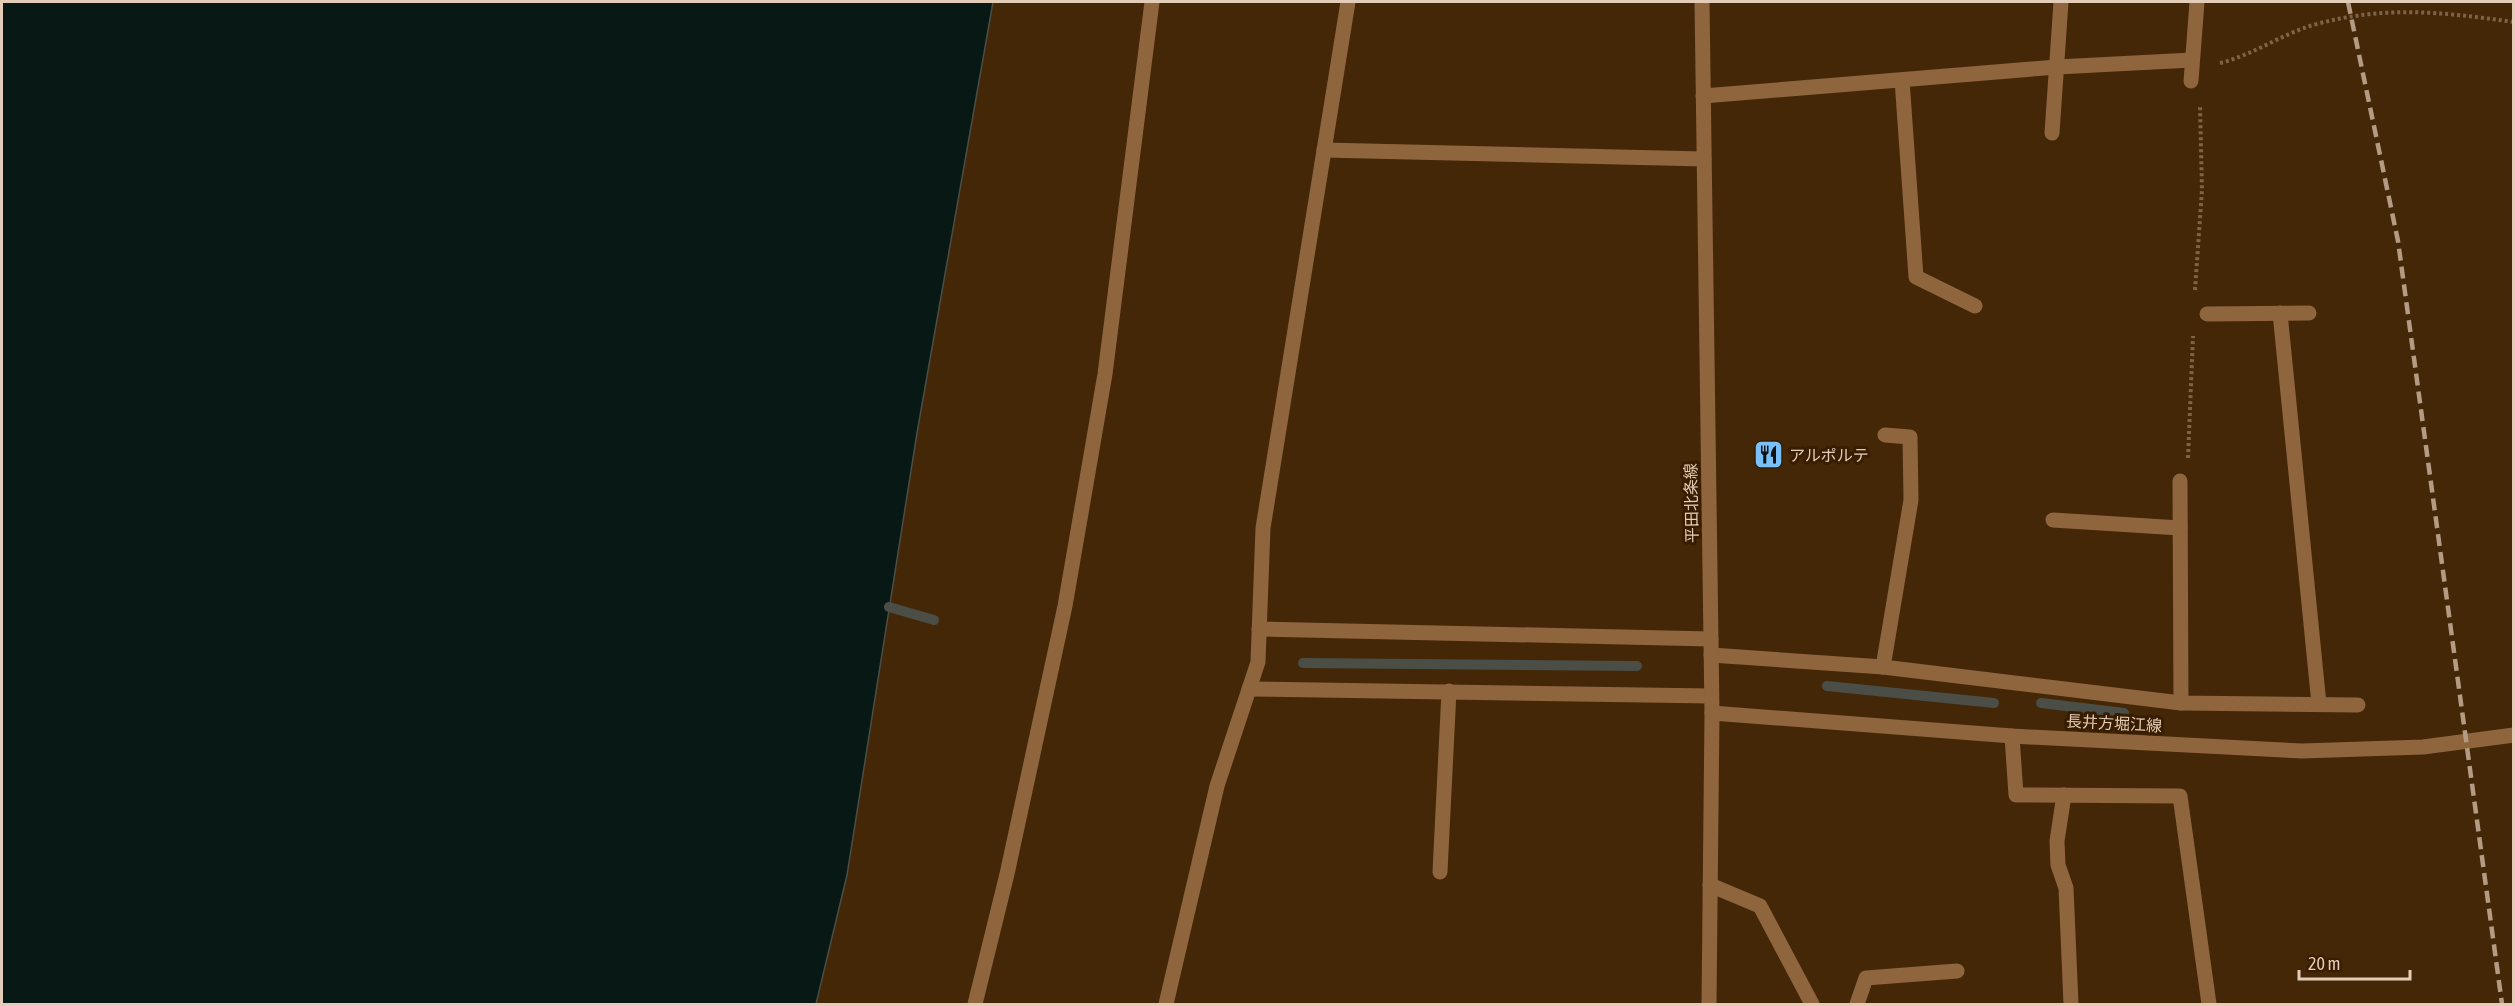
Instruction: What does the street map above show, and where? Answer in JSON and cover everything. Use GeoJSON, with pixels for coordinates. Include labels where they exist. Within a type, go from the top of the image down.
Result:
{"type":"FeatureCollection","features":[{"type":"Feature","properties":{"kind":"street"},"geometry":{"type":"LineString","coordinates":[[975,1005],[1007,874],[1065,606],[1105,374],[1152,2]]}},
{"type":"Feature","properties":{"kind":"street"},"geometry":{"type":"LineString","coordinates":[[1167,1005],[1217,786],[1258,662],[1263,528],[1348,2]]}},
{"type":"Feature","properties":{"kind":"street","name":"平田北条線"},"geometry":{"type":"LineString","coordinates":[[1702,2],[1712,696],[1709,1005]]}},
{"type":"Feature","properties":{"kind":"street"},"geometry":{"type":"LineString","coordinates":[[2052,133],[2061,2]]}},
{"type":"Feature","properties":{"kind":"street"},"geometry":{"type":"LineString","coordinates":[[2191,81],[2197,2]]}},
{"type":"Feature","properties":{"kind":"street"},"geometry":{"type":"LineString","coordinates":[[1703,96],[2057,67],[2192,60]]}},
{"type":"Feature","properties":{"kind":"street"},"geometry":{"type":"LineString","coordinates":[[1902,80],[1916,277],[1975,306]]}},
{"type":"Feature","properties":{"kind":"street"},"geometry":{"type":"LineString","coordinates":[[1324,150],[1704,159]]}},
{"type":"Feature","properties":{"kind":"street"},"geometry":{"type":"LineString","coordinates":[[2280,313],[2319,704]]}},
{"type":"Feature","properties":{"kind":"street"},"geometry":{"type":"LineString","coordinates":[[2207,314],[2309,313]]}},
{"type":"Feature","properties":{"kind":"street"},"geometry":{"type":"LineString","coordinates":[[1883,668],[1911,500],[1910,437],[1885,435]]}},
{"type":"Feature","properties":{"kind":"street"},"geometry":{"type":"LineString","coordinates":[[2180,481],[2181,703]]}},
{"type":"Feature","properties":{"kind":"street"},"geometry":{"type":"LineString","coordinates":[[2053,520],[2180,528]]}},
{"type":"Feature","properties":{"kind":"street"},"geometry":{"type":"LineString","coordinates":[[1259,629],[1711,647],[2181,703],[2358,705]]}},
{"type":"Feature","properties":{"kind":"street"},"geometry":{"type":"LineString","coordinates":[[1249,689],[1712,696]]}},
{"type":"Feature","properties":{"kind":"street"},"geometry":{"type":"LineString","coordinates":[[1440,872],[1449,691]]}},
{"type":"Feature","properties":{"kind":"street","name":"長井方堀江線"},"geometry":{"type":"LineString","coordinates":[[1712,713],[2012,736],[2302,751],[2423,747],[2514,735]]}},
{"type":"Feature","properties":{"kind":"street"},"geometry":{"type":"LineString","coordinates":[[2012,736],[2016,795],[2180,796],[2209,1005]]}},
{"type":"Feature","properties":{"kind":"street"},"geometry":{"type":"LineString","coordinates":[[2064,795],[2057,841],[2058,865],[2066,888],[2071,1005]]}},
{"type":"Feature","properties":{"kind":"street"},"geometry":{"type":"LineString","coordinates":[[1710,885],[1760,906],[1812,1005]]}},
{"type":"Feature","properties":{"kind":"street"},"geometry":{"type":"LineString","coordinates":[[1857,1005],[1866,978],[1956,971]]}},
{"type":"Feature","properties":{"kind":"path"},"geometry":{"type":"LineString","coordinates":[[2192,60],[2218,63],[2244,57],[2312,26],[2374,12],[2453,14],[2514,22]]}},
{"type":"Feature","properties":{"kind":"path"},"geometry":{"type":"LineString","coordinates":[[2191,81],[2200,97],[2202,178],[2195,292]]}},
{"type":"Feature","properties":{"kind":"path"},"geometry":{"type":"LineString","coordinates":[[2180,481],[2188,462],[2193,326]]}},
{"type":"Feature","properties":{"kind":"shaded area"},"geometry":{"type":"Polygon","coordinates":[[[2,2],[993,2],[917,433],[847,875],[816,1004],[2,1004],[2,2]]]}},
{"type":"Feature","properties":{"kind":"waterway"},"geometry":{"type":"LineString","coordinates":[[889,607],[934,620]]}},
{"type":"Feature","properties":{"kind":"waterway"},"geometry":{"type":"LineString","coordinates":[[1303,663],[1637,666]]}},
{"type":"Feature","properties":{"kind":"waterway"},"geometry":{"type":"LineString","coordinates":[[1827,686],[1994,703]]}},
{"type":"Feature","properties":{"kind":"waterway"},"geometry":{"type":"LineString","coordinates":[[2041,703],[2124,713]]}},
{"type":"Feature","properties":{"kind":"railway"},"geometry":{"type":"LineString","coordinates":[[2348,2],[2398,241],[2502,1004]]}},
{"type":"Feature","properties":{"kind":"place","name":"アルポルテ"},"geometry":{"type":"Point","coordinates":[1768,455]}}]}
